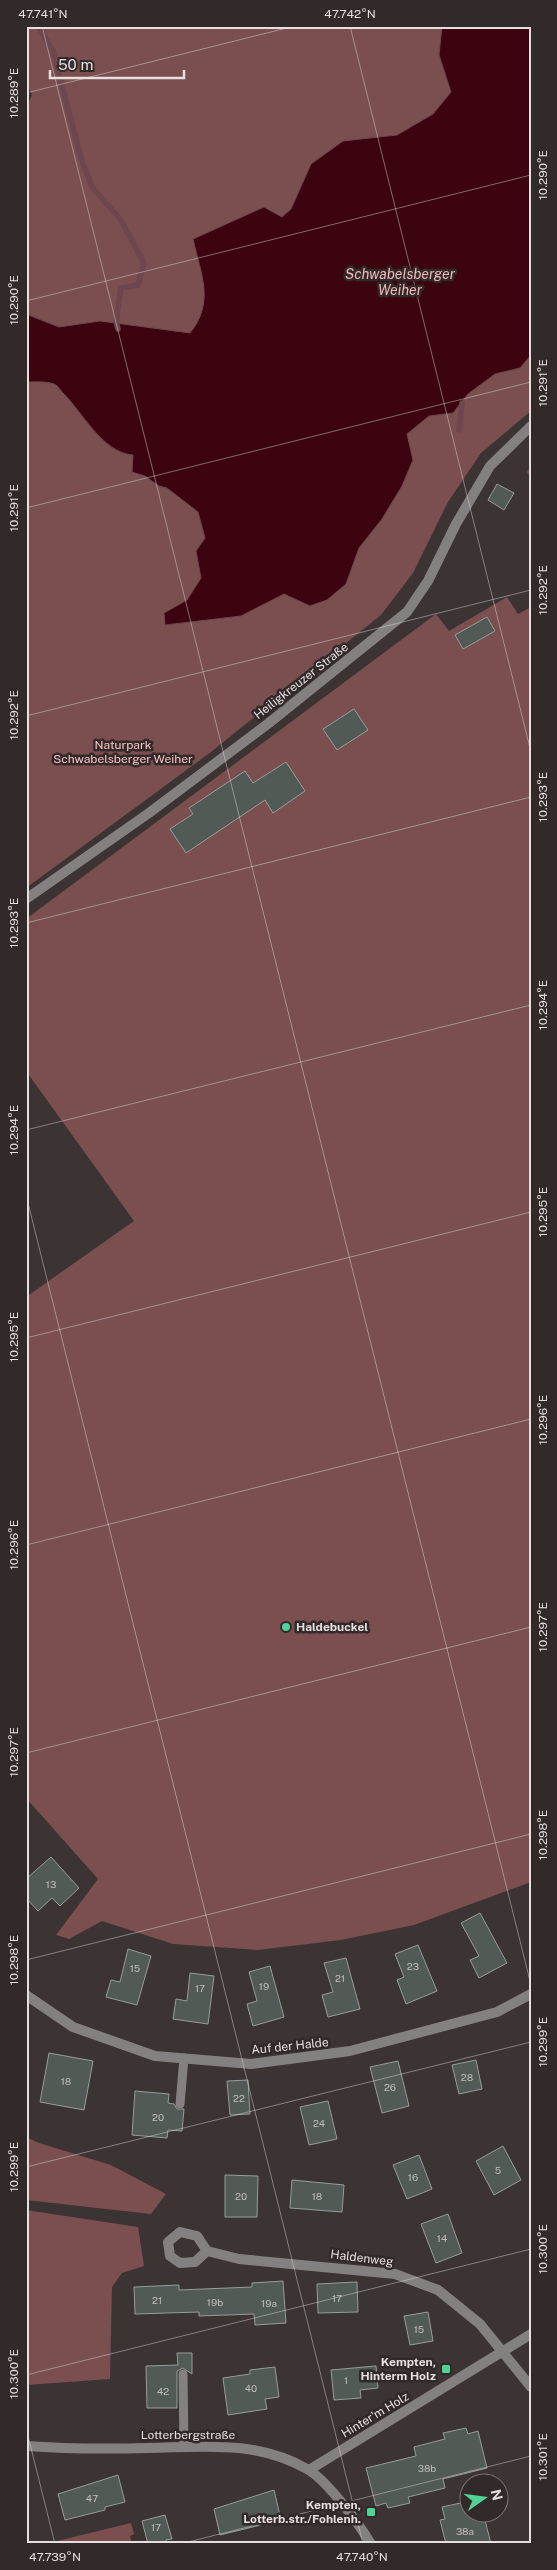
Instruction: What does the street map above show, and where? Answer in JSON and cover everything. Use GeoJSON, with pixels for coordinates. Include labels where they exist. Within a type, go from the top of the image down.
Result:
{"type":"FeatureCollection","features":[{"type":"Feature","properties":{"kind":"street","name":"Heiligkreuzer Straße"},"geometry":{"type":"LineString","coordinates":[[26,899],[149,813],[269,723],[407,612],[428,581],[456,524],[490,466],[531,426]]}},
{"type":"Feature","properties":{"kind":"street","name":"Auf der Halde"},"geometry":{"type":"LineString","coordinates":[[26,1995],[73,2027],[155,2056],[251,2064],[350,2051],[498,2012],[531,1994]]}},
{"type":"Feature","properties":{"kind":"street","name":"Haldenweg"},"geometry":{"type":"LineString","coordinates":[[207,2251],[239,2259],[394,2274],[438,2290],[480,2324],[531,2387]]}},
{"type":"Feature","properties":{"kind":"street","name":"Hinter'm Holz"},"geometry":{"type":"LineString","coordinates":[[309,2470],[531,2334]]}},
{"type":"Feature","properties":{"kind":"street","name":"Lotterbergstraße"},"geometry":{"type":"LineString","coordinates":[[26,2446],[86,2449],[235,2446],[272,2453],[309,2470],[356,2519],[371,2544]]}},
{"type":"Feature","properties":{"kind":"lane"},"geometry":{"type":"LineString","coordinates":[[180,2104],[184,2058]]}},
{"type":"Feature","properties":{"kind":"lane"},"geometry":{"type":"LineString","coordinates":[[183,2374],[184,2447]]}},
{"type":"Feature","properties":{"kind":"green space"},"geometry":{"type":"Polygon","coordinates":[[[26,26],[442,26],[439,55],[451,92],[433,114],[397,135],[343,141],[311,164],[291,209],[282,217],[193,239],[203,277],[205,299],[198,322],[190,334],[100,321],[59,327],[26,314],[26,108],[32,95],[26,82],[26,26]]]}},
{"type":"Feature","properties":{"kind":"green space","name":"Naturpark Schwabelsberger Weiher"},"geometry":{"type":"Polygon","coordinates":[[[531,355],[531,411],[481,453],[448,502],[413,573],[381,615],[211,752],[26,888],[26,382],[44,382],[55,385],[102,439],[122,453],[133,455],[132,472],[145,476],[159,486],[167,488],[198,512],[205,538],[196,551],[201,578],[187,600],[164,613],[166,625],[241,616],[284,594],[310,606],[346,584],[359,548],[382,519],[413,460],[407,434],[429,416],[453,413],[468,394],[495,374],[520,368],[531,355]]]}},
{"type":"Feature","properties":{"kind":"green space"},"geometry":{"type":"Polygon","coordinates":[[[507,597],[518,614],[531,607],[531,1882],[414,1925],[341,1940],[258,1950],[173,1944],[102,1921],[69,1939],[56,1935],[98,1879],[26,1798],[26,1297],[134,1221],[26,1071],[26,919],[436,614],[449,631],[507,597]]]}},
{"type":"Feature","properties":{"kind":"green space"},"geometry":{"type":"Polygon","coordinates":[[[26,2137],[39,2143],[111,2165],[166,2194],[151,2214],[26,2200],[26,2137]]]}},
{"type":"Feature","properties":{"kind":"green space"},"geometry":{"type":"Polygon","coordinates":[[[26,2210],[138,2227],[144,2266],[122,2273],[112,2287],[110,2379],[26,2385],[26,2210]]]}},
{"type":"Feature","properties":{"kind":"green space"},"geometry":{"type":"Polygon","coordinates":[[[131,2523],[134,2534],[130,2536],[132,2544],[45,2544],[131,2523]]]}},
{"type":"Feature","properties":{"kind":"water","name":"Schwabelsberger Weiher"},"geometry":{"type":"Polygon","coordinates":[[[442,26],[531,26],[531,355],[520,368],[495,374],[468,394],[453,413],[429,416],[407,434],[413,460],[402,486],[382,519],[359,548],[346,584],[327,600],[310,606],[284,594],[241,616],[165,625],[164,613],[187,600],[201,578],[196,551],[205,538],[198,512],[167,488],[159,486],[145,476],[132,472],[133,455],[111,447],[102,439],[56,385],[47,382],[26,382],[26,314],[59,327],[100,321],[190,333],[198,322],[204,299],[202,276],[193,239],[264,207],[282,217],[291,209],[311,164],[343,141],[397,135],[433,114],[451,92],[439,55],[442,26]]]}},
{"type":"Feature","properties":{"kind":"building"},"geometry":{"type":"Polygon","coordinates":[[[497,484],[514,493],[504,510],[488,500],[497,484]]]}},
{"type":"Feature","properties":{"kind":"building"},"geometry":{"type":"Polygon","coordinates":[[[487,617],[495,631],[463,649],[455,635],[487,617]]]}},
{"type":"Feature","properties":{"kind":"building"},"geometry":{"type":"Polygon","coordinates":[[[354,709],[368,730],[337,750],[323,729],[354,709]]]}},
{"type":"Feature","properties":{"kind":"building"},"geometry":{"type":"Polygon","coordinates":[[[286,762],[305,791],[273,813],[265,800],[186,853],[170,829],[193,814],[189,808],[245,771],[253,783],[286,762]]]}},
{"type":"Feature","properties":{"kind":"building"},"geometry":{"type":"Polygon","coordinates":[[[51,1857],[79,1888],[60,1906],[52,1898],[38,1911],[26,1898],[26,1879],[51,1857]]]}},
{"type":"Feature","properties":{"kind":"building"},"geometry":{"type":"Polygon","coordinates":[[[480,1913],[507,1963],[479,1978],[470,1960],[479,1956],[461,1923],[480,1913]]]}},
{"type":"Feature","properties":{"kind":"building"},"geometry":{"type":"Polygon","coordinates":[[[418,1945],[437,1991],[406,2004],[397,1980],[404,1977],[395,1954],[418,1945]]]}},
{"type":"Feature","properties":{"kind":"building"},"geometry":{"type":"Polygon","coordinates":[[[128,1949],[151,1956],[137,2005],[106,1997],[111,1980],[120,1982],[128,1949]]]}},
{"type":"Feature","properties":{"kind":"building"},"geometry":{"type":"Polygon","coordinates":[[[346,1958],[360,2009],[328,2017],[322,1995],[333,1992],[324,1963],[346,1958]]]}},
{"type":"Feature","properties":{"kind":"building"},"geometry":{"type":"Polygon","coordinates":[[[270,1966],[284,2017],[253,2026],[247,2004],[257,2001],[249,1972],[270,1966]]]}},
{"type":"Feature","properties":{"kind":"building"},"geometry":{"type":"Polygon","coordinates":[[[190,1973],[214,1976],[208,2024],[173,2019],[176,1999],[187,2001],[190,1973]]]}},
{"type":"Feature","properties":{"kind":"building"},"geometry":{"type":"Polygon","coordinates":[[[49,2053],[93,2061],[84,2110],[40,2102],[49,2053]]]}},
{"type":"Feature","properties":{"kind":"building"},"geometry":{"type":"Polygon","coordinates":[[[476,2060],[482,2089],[459,2094],[452,2065],[476,2060]]]}},
{"type":"Feature","properties":{"kind":"building"},"geometry":{"type":"Polygon","coordinates":[[[398,2061],[409,2106],[382,2113],[370,2067],[398,2061]]]}},
{"type":"Feature","properties":{"kind":"building"},"geometry":{"type":"Polygon","coordinates":[[[248,2080],[250,2114],[230,2115],[227,2081],[248,2080]]]}},
{"type":"Feature","properties":{"kind":"building"},"geometry":{"type":"Polygon","coordinates":[[[135,2091],[169,2094],[168,2103],[174,2104],[177,2109],[184,2109],[182,2131],[168,2130],[167,2138],[132,2135],[135,2091]]]}},
{"type":"Feature","properties":{"kind":"building"},"geometry":{"type":"Polygon","coordinates":[[[328,2101],[337,2139],[309,2145],[300,2107],[328,2101]]]}},
{"type":"Feature","properties":{"kind":"building"},"geometry":{"type":"Polygon","coordinates":[[[503,2146],[521,2180],[494,2195],[476,2161],[503,2146]]]}},
{"type":"Feature","properties":{"kind":"building"},"geometry":{"type":"Polygon","coordinates":[[[419,2155],[432,2189],[407,2199],[393,2165],[419,2155]]]}},
{"type":"Feature","properties":{"kind":"building"},"geometry":{"type":"Polygon","coordinates":[[[225,2175],[258,2176],[257,2217],[225,2217],[225,2175]]]}},
{"type":"Feature","properties":{"kind":"building"},"geometry":{"type":"Polygon","coordinates":[[[292,2180],[344,2185],[342,2212],[290,2208],[292,2180]]]}},
{"type":"Feature","properties":{"kind":"building"},"geometry":{"type":"Polygon","coordinates":[[[448,2214],[462,2253],[436,2263],[421,2224],[448,2214]]]}},
{"type":"Feature","properties":{"kind":"building"},"geometry":{"type":"Polygon","coordinates":[[[283,2281],[286,2323],[255,2325],[254,2314],[199,2316],[199,2312],[135,2314],[134,2287],[179,2285],[179,2290],[252,2287],[252,2283],[283,2281]]]}},
{"type":"Feature","properties":{"kind":"building"},"geometry":{"type":"Polygon","coordinates":[[[357,2282],[358,2312],[318,2313],[317,2284],[357,2282]]]}},
{"type":"Feature","properties":{"kind":"building"},"geometry":{"type":"Polygon","coordinates":[[[428,2312],[433,2341],[410,2345],[404,2316],[428,2312]]]}},
{"type":"Feature","properties":{"kind":"building"},"geometry":{"type":"Polygon","coordinates":[[[177,2353],[192,2353],[192,2374],[183,2368],[177,2371],[177,2408],[147,2408],[146,2366],[178,2365],[177,2353]]]}},
{"type":"Feature","properties":{"kind":"building"},"geometry":{"type":"Polygon","coordinates":[[[376,2366],[378,2388],[360,2390],[361,2398],[334,2400],[331,2370],[376,2366]]]}},
{"type":"Feature","properties":{"kind":"building"},"geometry":{"type":"Polygon","coordinates":[[[275,2367],[279,2397],[265,2399],[267,2409],[228,2415],[223,2378],[250,2374],[250,2370],[275,2367]]]}},
{"type":"Feature","properties":{"kind":"building"},"geometry":{"type":"Polygon","coordinates":[[[466,2428],[468,2434],[478,2431],[487,2468],[471,2472],[460,2472],[460,2475],[443,2479],[445,2488],[408,2497],[410,2503],[388,2508],[386,2503],[376,2506],[366,2468],[416,2456],[414,2447],[445,2439],[443,2433],[466,2428]]]}},
{"type":"Feature","properties":{"kind":"building"},"geometry":{"type":"Polygon","coordinates":[[[118,2475],[125,2502],[105,2507],[105,2510],[65,2520],[58,2494],[118,2475]]]}},
{"type":"Feature","properties":{"kind":"building"},"geometry":{"type":"Polygon","coordinates":[[[274,2490],[281,2520],[220,2535],[214,2509],[274,2490]]]}},
{"type":"Feature","properties":{"kind":"building"},"geometry":{"type":"Polygon","coordinates":[[[460,2503],[460,2522],[486,2522],[491,2544],[446,2544],[440,2520],[445,2519],[442,2507],[460,2503]]]}},
{"type":"Feature","properties":{"kind":"building"},"geometry":{"type":"Polygon","coordinates":[[[165,2515],[172,2539],[166,2540],[167,2544],[148,2544],[142,2521],[165,2515]]]}},
{"type":"Feature","properties":{"kind":"waterway"},"geometry":{"type":"LineString","coordinates":[[38,26],[53,51],[81,158],[92,187],[121,220],[144,263],[138,285],[121,288],[116,322],[118,329]]}},
{"type":"Feature","properties":{"kind":"waterway"},"geometry":{"type":"LineString","coordinates":[[459,430],[462,403]]}},
{"type":"Feature","properties":{"kind":"place","name":"Haldebuckel"},"geometry":{"type":"Point","coordinates":[286,1627]}},
{"type":"Feature","properties":{"kind":"place","name":"Kempten, Hinterm Holz"},"geometry":{"type":"Point","coordinates":[446,2369]}},
{"type":"Feature","properties":{"kind":"place","name":"Kempten, Lotterb.str./Fohlenh."},"geometry":{"type":"Point","coordinates":[371,2512]}}]}
